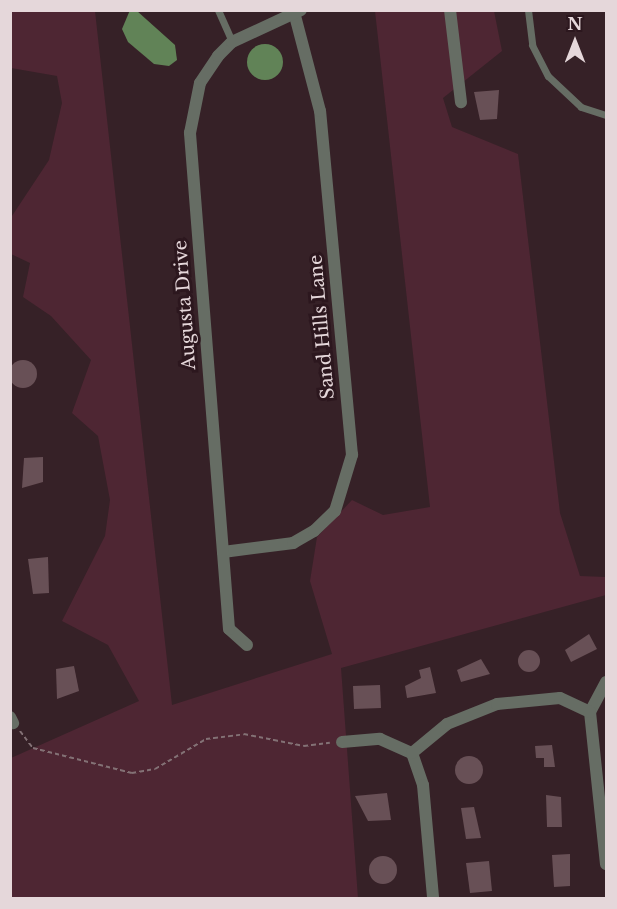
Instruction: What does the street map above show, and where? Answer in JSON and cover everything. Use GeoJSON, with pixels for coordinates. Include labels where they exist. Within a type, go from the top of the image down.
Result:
{"type":"FeatureCollection","features":[{"type":"Feature","properties":{"kind":"street"},"geometry":{"type":"LineString","coordinates":[[450,10],[460,102]]}},
{"type":"Feature","properties":{"kind":"street","name":"Augusta Drive"},"geometry":{"type":"LineString","coordinates":[[247,645],[229,629],[190,133],[200,83],[232,42],[298,13]]}},
{"type":"Feature","properties":{"kind":"street","name":"Sand Hills Lane"},"geometry":{"type":"LineString","coordinates":[[223,552],[293,543],[314,531],[335,511],[352,455],[320,111],[298,13]]}},
{"type":"Feature","properties":{"kind":"street"},"geometry":{"type":"LineString","coordinates":[[606,682],[590,712],[606,864]]}},
{"type":"Feature","properties":{"kind":"street"},"geometry":{"type":"LineString","coordinates":[[412,753],[447,724],[497,704],[560,699],[590,712]]}},
{"type":"Feature","properties":{"kind":"street"},"geometry":{"type":"LineString","coordinates":[[342,742],[380,739],[412,753],[423,785],[433,898]]}},
{"type":"Feature","properties":{"kind":"lane"},"geometry":{"type":"LineString","coordinates":[[218,10],[232,42]]}},
{"type":"Feature","properties":{"kind":"lane"},"geometry":{"type":"LineString","coordinates":[[528,10],[532,45],[548,76],[581,107],[606,116]]}},
{"type":"Feature","properties":{"kind":"path"},"geometry":{"type":"LineString","coordinates":[[11,720],[33,748],[132,773],[155,769],[206,739],[244,734],[304,746],[342,742]]}},
{"type":"Feature","properties":{"kind":"shaded area"},"geometry":{"type":"Polygon","coordinates":[[[130,10],[137,11],[175,45],[177,60],[169,66],[154,64],[128,42],[122,29],[130,10]]]}},
{"type":"Feature","properties":{"kind":"shaded area"},"geometry":{"type":"Polygon","coordinates":[[[11,11],[95,11],[172,705],[332,654],[310,581],[317,537],[352,500],[383,515],[430,507],[375,11],[494,11],[502,51],[443,98],[452,127],[518,154],[560,513],[580,576],[606,577],[606,595],[341,668],[358,898],[11,898],[11,758],[139,701],[108,645],[62,621],[105,536],[110,500],[98,436],[72,413],[91,360],[51,316],[23,297],[30,263],[11,254],[10,219],[49,160],[62,103],[57,76],[11,68],[11,11]]]}},
{"type":"Feature","properties":{"kind":"shaded area"},"geometry":{"type":"Polygon","coordinates":[[[265,44],[278,49],[283,62],[278,75],[265,80],[252,75],[247,62],[252,49],[265,44]]]}},
{"type":"Feature","properties":{"kind":"building"},"geometry":{"type":"Polygon","coordinates":[[[499,90],[497,119],[480,120],[474,92],[499,90]]]}},
{"type":"Feature","properties":{"kind":"building"},"geometry":{"type":"Polygon","coordinates":[[[23,360],[33,364],[37,374],[33,384],[23,388],[13,384],[9,374],[13,364],[23,360]]]}},
{"type":"Feature","properties":{"kind":"building"},"geometry":{"type":"Polygon","coordinates":[[[43,457],[43,482],[22,488],[24,458],[43,457]]]}},
{"type":"Feature","properties":{"kind":"building"},"geometry":{"type":"Polygon","coordinates":[[[48,557],[49,593],[33,594],[28,559],[48,557]]]}},
{"type":"Feature","properties":{"kind":"building"},"geometry":{"type":"Polygon","coordinates":[[[589,634],[597,649],[571,662],[565,650],[589,634]]]}},
{"type":"Feature","properties":{"kind":"building"},"geometry":{"type":"Polygon","coordinates":[[[529,650],[537,653],[540,661],[537,669],[529,672],[521,669],[518,661],[521,653],[529,650]]]}},
{"type":"Feature","properties":{"kind":"building"},"geometry":{"type":"Polygon","coordinates":[[[481,659],[490,674],[461,682],[457,670],[481,659]]]}},
{"type":"Feature","properties":{"kind":"building"},"geometry":{"type":"Polygon","coordinates":[[[74,666],[79,691],[57,699],[56,669],[74,666]]]}},
{"type":"Feature","properties":{"kind":"building"},"geometry":{"type":"Polygon","coordinates":[[[430,667],[436,693],[407,698],[405,686],[421,678],[419,670],[430,667]]]}},
{"type":"Feature","properties":{"kind":"building"},"geometry":{"type":"Polygon","coordinates":[[[380,685],[381,708],[354,709],[353,686],[380,685]]]}},
{"type":"Feature","properties":{"kind":"building"},"geometry":{"type":"Polygon","coordinates":[[[552,745],[555,767],[544,767],[544,758],[536,758],[535,746],[552,745]]]}},
{"type":"Feature","properties":{"kind":"building"},"geometry":{"type":"Polygon","coordinates":[[[469,756],[479,760],[483,770],[479,780],[469,784],[459,780],[455,770],[459,760],[469,756]]]}},
{"type":"Feature","properties":{"kind":"building"},"geometry":{"type":"Polygon","coordinates":[[[387,793],[391,820],[368,821],[355,796],[387,793]]]}},
{"type":"Feature","properties":{"kind":"building"},"geometry":{"type":"Polygon","coordinates":[[[546,795],[561,797],[562,827],[547,827],[546,795]]]}},
{"type":"Feature","properties":{"kind":"building"},"geometry":{"type":"Polygon","coordinates":[[[474,807],[481,838],[466,839],[461,808],[474,807]]]}},
{"type":"Feature","properties":{"kind":"building"},"geometry":{"type":"Polygon","coordinates":[[[570,854],[570,886],[554,887],[552,855],[570,854]]]}},
{"type":"Feature","properties":{"kind":"building"},"geometry":{"type":"Polygon","coordinates":[[[383,856],[393,860],[397,870],[393,880],[383,884],[373,880],[369,870],[373,860],[383,856]]]}},
{"type":"Feature","properties":{"kind":"building"},"geometry":{"type":"Polygon","coordinates":[[[489,861],[492,891],[470,893],[466,863],[489,861]]]}}]}
